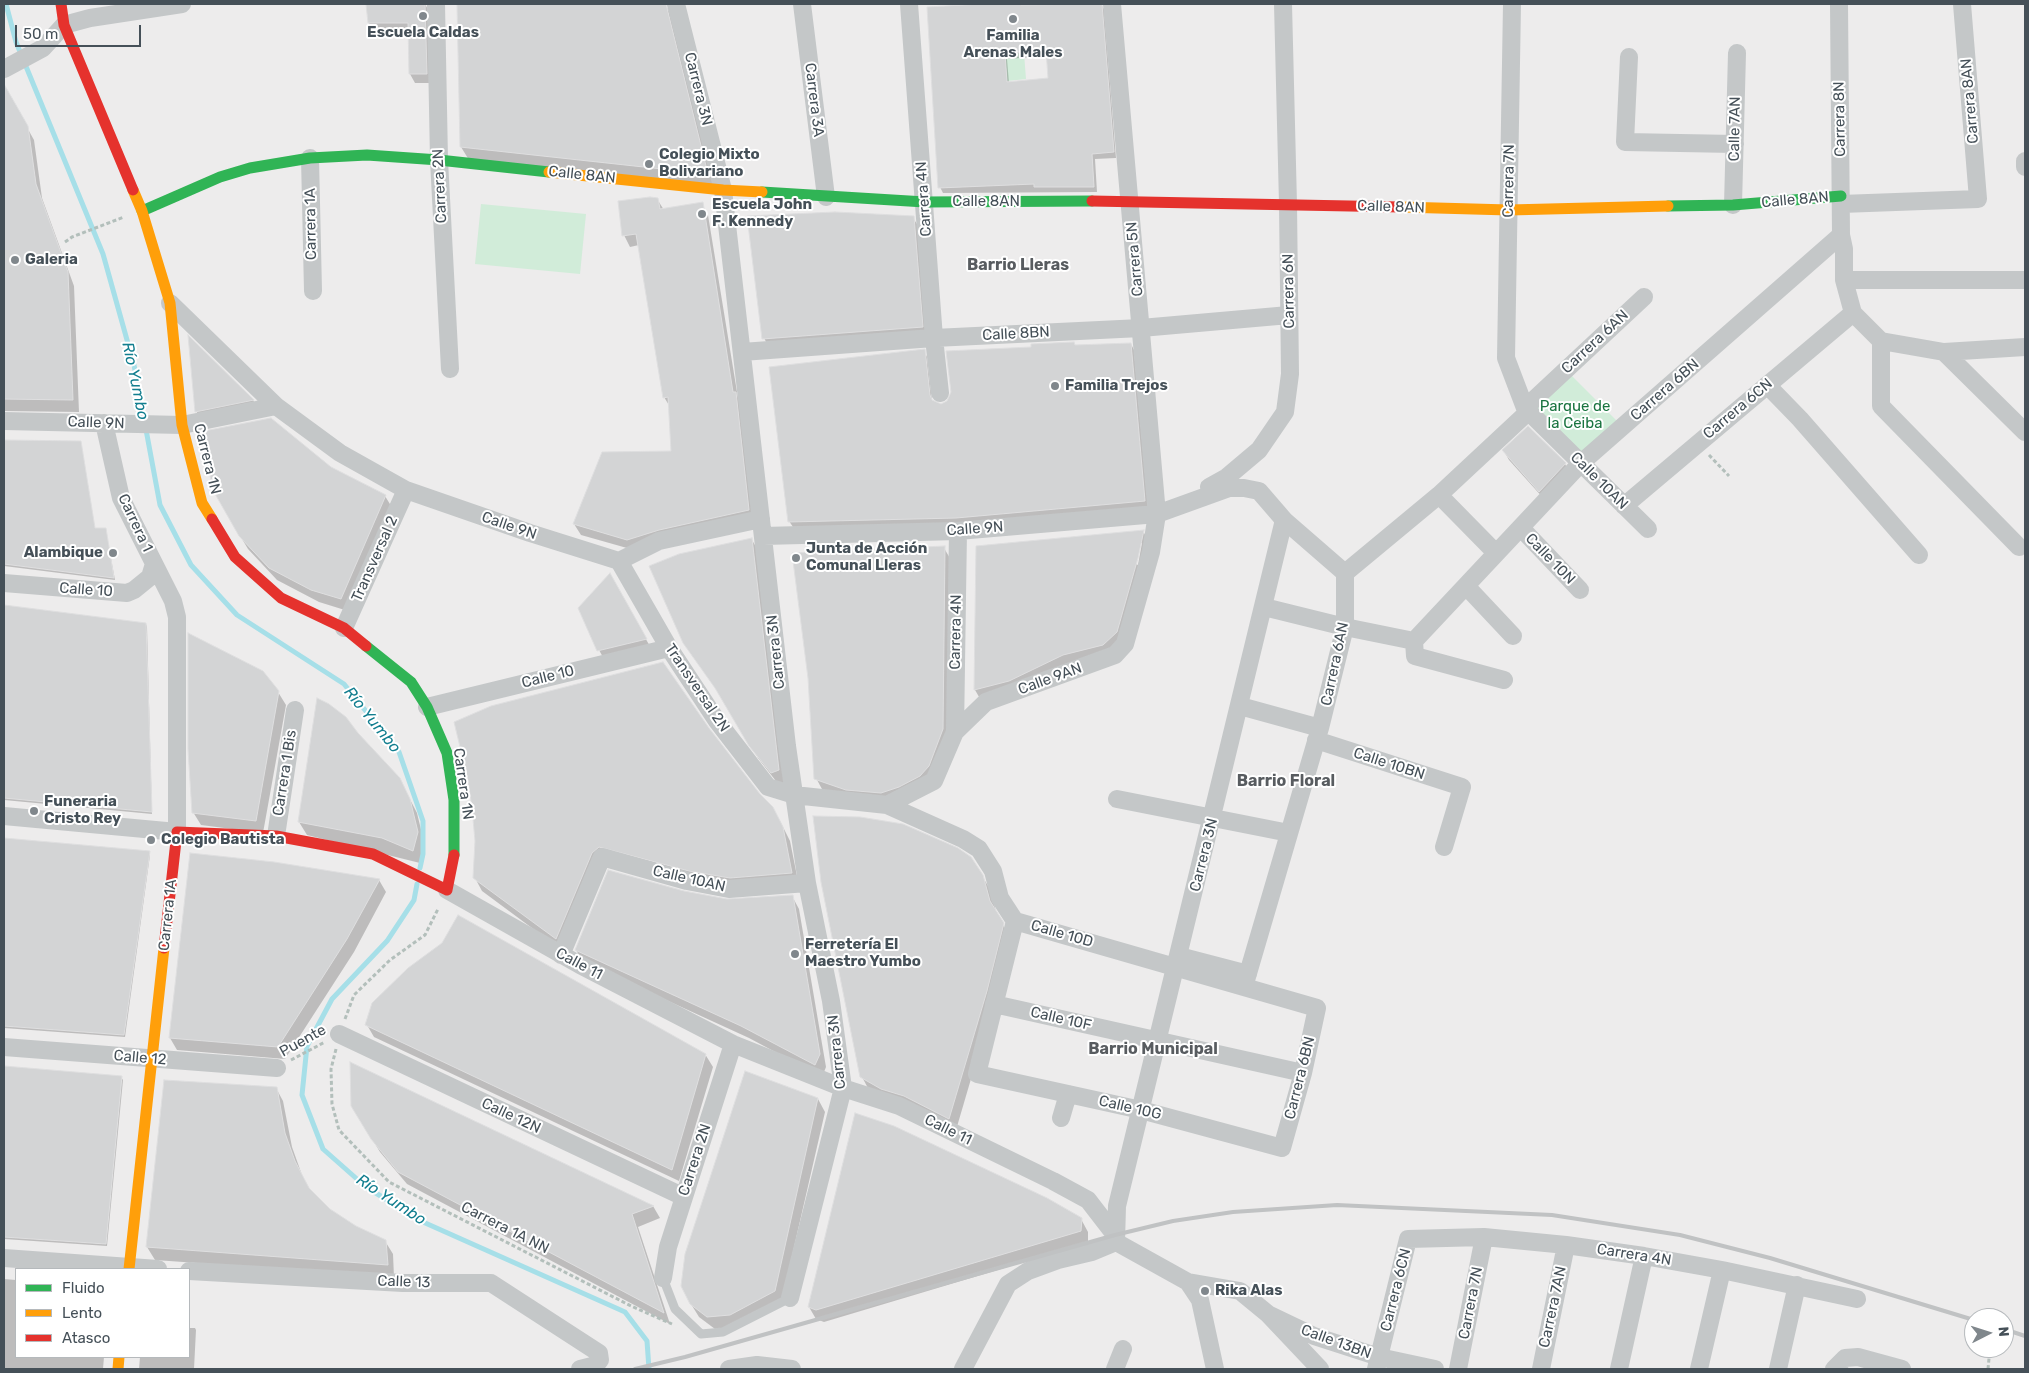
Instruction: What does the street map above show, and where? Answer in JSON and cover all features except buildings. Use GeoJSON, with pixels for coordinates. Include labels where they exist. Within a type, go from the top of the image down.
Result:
{"type":"FeatureCollection","features":[{"type":"Feature","properties":{"kind":"street","name":"Carrera 1N"},"geometry":{"type":"LineString","coordinates":[[61,4],[64,25],[142,211],[170,303],[175,425],[202,503],[235,556],[281,598],[344,628],[411,682],[426,707],[447,753],[454,800],[455,852],[445,889]]}},
{"type":"Feature","properties":{"kind":"street"},"geometry":{"type":"LineString","coordinates":[[4,69],[42,48],[64,25],[90,18],[182,4]]}},
{"type":"Feature","properties":{"kind":"street","name":"Carrera 2N"},"geometry":{"type":"LineString","coordinates":[[436,4],[439,160],[450,369]]}},
{"type":"Feature","properties":{"kind":"street","name":"Carrera 3N"},"geometry":{"type":"LineString","coordinates":[[676,4],[723,190],[794,795],[807,883],[831,1001],[843,1088],[790,1298]]}},
{"type":"Feature","properties":{"kind":"street","name":"Carrera 3A"},"geometry":{"type":"LineString","coordinates":[[802,4],[826,197]]}},
{"type":"Feature","properties":{"kind":"street","name":"Carrera 4N"},"geometry":{"type":"LineString","coordinates":[[909,4],[934,338],[940,393]]}},
{"type":"Feature","properties":{"kind":"street","name":"Carrera 5N"},"geometry":{"type":"LineString","coordinates":[[1112,4],[1157,514]]}},
{"type":"Feature","properties":{"kind":"street","name":"Carrera 6N"},"geometry":{"type":"LineString","coordinates":[[1157,514],[1226,478],[1259,450],[1285,412],[1290,374],[1290,315],[1283,4]]}},
{"type":"Feature","properties":{"kind":"street","name":"Carrera 7N"},"geometry":{"type":"LineString","coordinates":[[1506,358],[1512,4]]}},
{"type":"Feature","properties":{"kind":"street","name":"Carrera 8N"},"geometry":{"type":"LineString","coordinates":[[1838,4],[1841,235],[1844,249],[1844,280],[1853,313]]}},
{"type":"Feature","properties":{"kind":"street","name":"Carrera 8AN"},"geometry":{"type":"LineString","coordinates":[[1962,4],[1978,199]]}},
{"type":"Feature","properties":{"kind":"street","name":"Calle 7AN"},"geometry":{"type":"LineString","coordinates":[[1733,205],[1737,53]]}},
{"type":"Feature","properties":{"kind":"street"},"geometry":{"type":"LineString","coordinates":[[1629,57],[1625,142],[1735,144]]}},
{"type":"Feature","properties":{"kind":"street","name":"Calle 8AN"},"geometry":{"type":"LineString","coordinates":[[142,211],[242,170],[310,158],[367,155],[439,160],[723,190],[924,202],[1130,201],[1509,210],[1733,205],[1841,200],[1978,199]]}},
{"type":"Feature","properties":{"kind":"street","name":"Carrera 1A"},"geometry":{"type":"LineString","coordinates":[[310,158],[313,291]]}},
{"type":"Feature","properties":{"kind":"street"},"geometry":{"type":"LineString","coordinates":[[2025,161],[2025,167]]}},
{"type":"Feature","properties":{"kind":"street","name":"Carrera 6BN"},"geometry":{"type":"LineString","coordinates":[[1414,641],[1581,463],[1841,235]]}},
{"type":"Feature","properties":{"kind":"street"},"geometry":{"type":"LineString","coordinates":[[1844,280],[2025,280]]}},
{"type":"Feature","properties":{"kind":"street","name":"Carrera 6AN"},"geometry":{"type":"LineString","coordinates":[[1246,980],[1318,734],[1346,627],[1345,573],[1439,495],[1644,297]]}},
{"type":"Feature","properties":{"kind":"street","name":"Calle 9N"},"geometry":{"type":"LineString","coordinates":[[170,303],[276,406],[340,453],[406,490],[530,533],[619,560],[659,541],[762,527],[958,531],[1157,514]]}},
{"type":"Feature","properties":{"kind":"street"},"geometry":{"type":"LineString","coordinates":[[1853,313],[1881,340],[1944,352],[2025,346]]}},
{"type":"Feature","properties":{"kind":"street","name":"Carrera 6CN"},"geometry":{"type":"LineString","coordinates":[[1624,506],[1853,313]]}},
{"type":"Feature","properties":{"kind":"street","name":"Calle 8BN"},"geometry":{"type":"LineString","coordinates":[[742,352],[934,338],[1141,328],[1290,315]]}},
{"type":"Feature","properties":{"kind":"street"},"geometry":{"type":"LineString","coordinates":[[1881,340],[1880,406],[2019,547]]}},
{"type":"Feature","properties":{"kind":"street"},"geometry":{"type":"LineString","coordinates":[[1944,352],[2025,432]]}},
{"type":"Feature","properties":{"kind":"street","name":"Calle 10AN"},"geometry":{"type":"LineString","coordinates":[[1506,358],[1526,410],[1648,529]]}},
{"type":"Feature","properties":{"kind":"street"},"geometry":{"type":"LineString","coordinates":[[1767,385],[1800,419],[1919,555]]}},
{"type":"Feature","properties":{"kind":"street","name":"Calle 9N"},"geometry":{"type":"LineString","coordinates":[[4,421],[175,425],[276,406]]}},
{"type":"Feature","properties":{"kind":"street","name":"Carrera 1"},"geometry":{"type":"LineString","coordinates":[[112,423],[120,498],[154,564]]}},
{"type":"Feature","properties":{"kind":"street"},"geometry":{"type":"LineString","coordinates":[[1157,514],[1229,488],[1259,491],[1284,520],[1345,573]]}},
{"type":"Feature","properties":{"kind":"street","name":"Transversal 2"},"geometry":{"type":"LineString","coordinates":[[344,628],[406,490]]}},
{"type":"Feature","properties":{"kind":"street"},"geometry":{"type":"LineString","coordinates":[[1439,495],[1496,553]]}},
{"type":"Feature","properties":{"kind":"street","name":"Calle 9AN"},"geometry":{"type":"LineString","coordinates":[[887,805],[934,782],[955,732],[986,702],[1115,655],[1125,644],[1151,552],[1157,514]]}},
{"type":"Feature","properties":{"kind":"street","name":"Carrera 3N"},"geometry":{"type":"LineString","coordinates":[[1116,1238],[1117,1206],[1284,520]]}},
{"type":"Feature","properties":{"kind":"street","name":"Calle 10N"},"geometry":{"type":"LineString","coordinates":[[1521,528],[1580,590]]}},
{"type":"Feature","properties":{"kind":"street","name":"Carrera 4N"},"geometry":{"type":"LineString","coordinates":[[955,732],[958,531]]}},
{"type":"Feature","properties":{"kind":"street","name":"Transversal 2N"},"geometry":{"type":"LineString","coordinates":[[619,560],[669,648],[717,721],[768,788],[794,795]]}},
{"type":"Feature","properties":{"kind":"street","name":"Carrera 1A"},"geometry":{"type":"LineString","coordinates":[[129,1268],[177,832],[177,617],[173,601],[154,564]]}},
{"type":"Feature","properties":{"kind":"street","name":"Calle 10"},"geometry":{"type":"LineString","coordinates":[[4,583],[126,593],[134,590],[150,577],[154,564]]}},
{"type":"Feature","properties":{"kind":"street"},"geometry":{"type":"LineString","coordinates":[[1466,586],[1513,636]]}},
{"type":"Feature","properties":{"kind":"street"},"geometry":{"type":"LineString","coordinates":[[1264,607],[1414,641],[1415,656],[1504,680]]}},
{"type":"Feature","properties":{"kind":"street","name":"Calle 10"},"geometry":{"type":"LineString","coordinates":[[426,707],[669,648]]}},
{"type":"Feature","properties":{"kind":"street","name":"Calle 10BN"},"geometry":{"type":"LineString","coordinates":[[1240,706],[1462,787],[1444,847]]}},
{"type":"Feature","properties":{"kind":"street","name":"Carrera 1 Bis"},"geometry":{"type":"LineString","coordinates":[[276,836],[295,710]]}},
{"type":"Feature","properties":{"kind":"street","name":"Calle 10D"},"geometry":{"type":"LineString","coordinates":[[794,795],[887,805],[963,838],[979,849],[993,871],[1000,898],[1015,921],[1246,980],[1317,1008]]}},
{"type":"Feature","properties":{"kind":"street"},"geometry":{"type":"LineString","coordinates":[[1117,799],[1289,833]]}},
{"type":"Feature","properties":{"kind":"street","name":"Calle 11"},"geometry":{"type":"LineString","coordinates":[[4,816],[177,832],[276,836],[373,854],[445,889],[561,955],[733,1044],[843,1088],[900,1106],[1053,1181],[1088,1200],[1116,1238]]}},
{"type":"Feature","properties":{"kind":"street","name":"Calle 10AN"},"geometry":{"type":"LineString","coordinates":[[561,955],[602,857],[686,881],[730,889],[807,883]]}},
{"type":"Feature","properties":{"kind":"street"},"geometry":{"type":"LineString","coordinates":[[994,1004],[1015,921]]}},
{"type":"Feature","properties":{"kind":"street","name":"Calle 10F"},"geometry":{"type":"LineString","coordinates":[[994,1004],[1303,1072]]}},
{"type":"Feature","properties":{"kind":"street","name":"Calle 10G"},"geometry":{"type":"LineString","coordinates":[[994,1004],[977,1074],[1141,1110],[1282,1148]]}},
{"type":"Feature","properties":{"kind":"street","name":"Carrera 6BN"},"geometry":{"type":"LineString","coordinates":[[1282,1148],[1303,1072],[1317,1008]]}},
{"type":"Feature","properties":{"kind":"street","name":"Calle 12N"},"geometry":{"type":"LineString","coordinates":[[339,1034],[684,1197]]}},
{"type":"Feature","properties":{"kind":"street","name":"Carrera 2N"},"geometry":{"type":"LineString","coordinates":[[663,1278],[668,1246],[733,1044]]}},
{"type":"Feature","properties":{"kind":"street","name":"Calle 12"},"geometry":{"type":"LineString","coordinates":[[4,1046],[277,1068]]}},
{"type":"Feature","properties":{"kind":"street"},"geometry":{"type":"LineString","coordinates":[[1061,1118],[1068,1094]]}},
{"type":"Feature","properties":{"kind":"street","name":"Carrera 4N"},"geometry":{"type":"LineString","coordinates":[[1408,1239],[1484,1237],[1566,1245],[1722,1270],[1857,1299]]}},
{"type":"Feature","properties":{"kind":"street","name":"Carrera 7N"},"geometry":{"type":"LineString","coordinates":[[1458,1369],[1484,1237]]}},
{"type":"Feature","properties":{"kind":"street"},"geometry":{"type":"LineString","coordinates":[[963,1369],[1008,1284],[1028,1271],[1058,1260],[1092,1252],[1116,1238],[1188,1282],[1240,1292],[1268,1314],[1320,1369]]}},
{"type":"Feature","properties":{"kind":"street","name":"Carrera 6CN"},"geometry":{"type":"LineString","coordinates":[[1378,1363],[1408,1239]]}},
{"type":"Feature","properties":{"kind":"street","name":"Carrera 7AN"},"geometry":{"type":"LineString","coordinates":[[1541,1369],[1566,1245]]}},
{"type":"Feature","properties":{"kind":"street"},"geometry":{"type":"LineString","coordinates":[[1619,1369],[1644,1256]]}},
{"type":"Feature","properties":{"kind":"street"},"geometry":{"type":"LineString","coordinates":[[4,1258],[129,1268]]}},
{"type":"Feature","properties":{"kind":"street"},"geometry":{"type":"LineString","coordinates":[[1698,1369],[1722,1270]]}},
{"type":"Feature","properties":{"kind":"street","name":"Calle 13"},"geometry":{"type":"LineString","coordinates":[[190,1271],[403,1283],[491,1283],[599,1353],[600,1360],[596,1365],[580,1369]]}},
{"type":"Feature","properties":{"kind":"street"},"geometry":{"type":"LineString","coordinates":[[1188,1282],[1200,1300],[1216,1369]]}},
{"type":"Feature","properties":{"kind":"street"},"geometry":{"type":"LineString","coordinates":[[1778,1369],[1797,1285]]}},
{"type":"Feature","properties":{"kind":"street","name":"Calle 13BN"},"geometry":{"type":"LineString","coordinates":[[1268,1314],[1378,1363],[1435,1369]]}},
{"type":"Feature","properties":{"kind":"street"},"geometry":{"type":"LineString","coordinates":[[1115,1369],[1123,1349]]}},
{"type":"Feature","properties":{"kind":"street"},"geometry":{"type":"LineString","coordinates":[[1840,1364],[1858,1357],[1902,1369]]}},
{"type":"Feature","properties":{"kind":"street"},"geometry":{"type":"LineString","coordinates":[[729,1369],[757,1365],[792,1369]]}},
{"type":"Feature","properties":{"kind":"lane"},"geometry":{"type":"LineString","coordinates":[[663,1278],[675,1309],[701,1334],[724,1332],[790,1298]]}},
{"type":"Feature","properties":{"kind":"path"},"geometry":{"type":"LineString","coordinates":[[65,242],[72,237],[122,218]]}},
{"type":"Feature","properties":{"kind":"path"},"geometry":{"type":"LineString","coordinates":[[1698,444],[1730,476]]}},
{"type":"Feature","properties":{"kind":"path","name":"Carrera 1A NN"},"geometry":{"type":"LineString","coordinates":[[445,889],[425,935],[390,960],[354,995],[339,1034],[331,1069],[332,1104],[339,1130],[388,1182],[631,1306],[668,1323],[701,1334]]}},
{"type":"Feature","properties":{"kind":"path","name":"Puente"},"geometry":{"type":"LineString","coordinates":[[277,1068],[339,1034]]}},
{"type":"Feature","properties":{"kind":"green space"},"geometry":{"type":"Polygon","coordinates":[[[1024,53],[1026,79],[1007,81],[1005,54],[1024,53]]]}},
{"type":"Feature","properties":{"kind":"green space"},"geometry":{"type":"Polygon","coordinates":[[[481,204],[586,214],[580,274],[475,264],[481,204]]]}},
{"type":"Feature","properties":{"kind":"green space","name":"Parque de la Ceiba"},"geometry":{"type":"Polygon","coordinates":[[[1567,371],[1619,423],[1581,457],[1532,408],[1567,371]]]}},
{"type":"Feature","properties":{"kind":"waterway","name":"Río Yumbo"},"geometry":{"type":"LineString","coordinates":[[6,4],[16,42],[103,254],[134,365],[160,505],[191,565],[237,615],[344,684],[399,752],[423,821],[423,854],[420,868]]}},
{"type":"Feature","properties":{"kind":"waterway","name":"Río Yumbo"},"geometry":{"type":"LineString","coordinates":[[417,884],[414,900],[387,941],[332,999],[307,1046],[302,1095],[323,1149],[366,1187],[423,1222],[625,1312],[647,1341],[649,1369]]}},
{"type":"Feature","properties":{"kind":"railway"},"geometry":{"type":"LineString","coordinates":[[635,1369],[685,1357],[1115,1235],[1173,1221],[1233,1212],[1337,1205],[1552,1215],[1680,1235],[1770,1258],[1964,1317]]}},
{"type":"Feature","properties":{"kind":"railway"},"geometry":{"type":"LineString","coordinates":[[2014,1332],[2025,1336]]}},
{"type":"Feature","properties":{"kind":"traffic: fast"},"geometry":{"type":"LineString","coordinates":[[142,211],[220,177],[250,168],[310,158],[367,155],[439,160],[549,172]]}},
{"type":"Feature","properties":{"kind":"traffic: fast"},"geometry":{"type":"LineString","coordinates":[[762,192],[925,202],[1092,201]]}},
{"type":"Feature","properties":{"kind":"traffic: fast"},"geometry":{"type":"LineString","coordinates":[[1668,206],[1733,205],[1841,196]]}},
{"type":"Feature","properties":{"kind":"traffic: fast"},"geometry":{"type":"LineString","coordinates":[[366,646],[411,682],[427,707],[447,753],[454,800],[454,855]]}},
{"type":"Feature","properties":{"kind":"traffic: slow"},"geometry":{"type":"LineString","coordinates":[[549,172],[723,190],[762,192]]}},
{"type":"Feature","properties":{"kind":"traffic: slow"},"geometry":{"type":"LineString","coordinates":[[133,190],[142,211],[170,303],[182,425],[202,503],[212,519]]}},
{"type":"Feature","properties":{"kind":"traffic: slow"},"geometry":{"type":"LineString","coordinates":[[1401,207],[1509,210],[1668,206]]}},
{"type":"Feature","properties":{"kind":"traffic: slow"},"geometry":{"type":"LineString","coordinates":[[129,1268],[164,948]]}},
{"type":"Feature","properties":{"kind":"traffic: slow"},"geometry":{"type":"LineString","coordinates":[[118,1369],[119,1358]]}},
{"type":"Feature","properties":{"kind":"traffic: jam"},"geometry":{"type":"LineString","coordinates":[[61,4],[64,25],[133,190]]}},
{"type":"Feature","properties":{"kind":"traffic: jam"},"geometry":{"type":"LineString","coordinates":[[1092,201],[1401,207]]}},
{"type":"Feature","properties":{"kind":"traffic: jam"},"geometry":{"type":"LineString","coordinates":[[212,519],[235,557],[281,598],[344,628],[366,646]]}},
{"type":"Feature","properties":{"kind":"traffic: jam"},"geometry":{"type":"LineString","coordinates":[[164,948],[177,832],[276,836],[373,854],[447,890],[454,855]]}},
{"type":"Feature","properties":{"kind":"place","name":"Escuela Caldas"},"geometry":{"type":"Point","coordinates":[423,16]}},
{"type":"Feature","properties":{"kind":"place","name":"Familia Arenas Males"},"geometry":{"type":"Point","coordinates":[1013,19]}},
{"type":"Feature","properties":{"kind":"place","name":"Colegio Mixto Bolivariano"},"geometry":{"type":"Point","coordinates":[649,164]}},
{"type":"Feature","properties":{"kind":"place","name":"Escuela John F. Kennedy"},"geometry":{"type":"Point","coordinates":[702,214]}},
{"type":"Feature","properties":{"kind":"place","name":"Galeria"},"geometry":{"type":"Point","coordinates":[15,260]}},
{"type":"Feature","properties":{"kind":"place","name":"Familia Trejos"},"geometry":{"type":"Point","coordinates":[1055,386]}},
{"type":"Feature","properties":{"kind":"place","name":"Alambique"},"geometry":{"type":"Point","coordinates":[113,553]}},
{"type":"Feature","properties":{"kind":"place","name":"Junta de Acción Comunal Lleras"},"geometry":{"type":"Point","coordinates":[796,558]}},
{"type":"Feature","properties":{"kind":"place","name":"Funeraria Cristo Rey"},"geometry":{"type":"Point","coordinates":[34,811]}},
{"type":"Feature","properties":{"kind":"place","name":"Colegio Bautista"},"geometry":{"type":"Point","coordinates":[151,840]}},
{"type":"Feature","properties":{"kind":"place","name":"Ferretería El Maestro Yumbo"},"geometry":{"type":"Point","coordinates":[795,954]}},
{"type":"Feature","properties":{"kind":"place","name":"Rika Alas"},"geometry":{"type":"Point","coordinates":[1205,1291]}},
{"type":"Feature","properties":{"kind":"district","name":"Barrio Lleras"},"geometry":{"type":"Point","coordinates":[1018,265]}},
{"type":"Feature","properties":{"kind":"district","name":"Barrio Floral"},"geometry":{"type":"Point","coordinates":[1286,781]}},
{"type":"Feature","properties":{"kind":"district","name":"Barrio Municipal"},"geometry":{"type":"Point","coordinates":[1153,1049]}}]}
